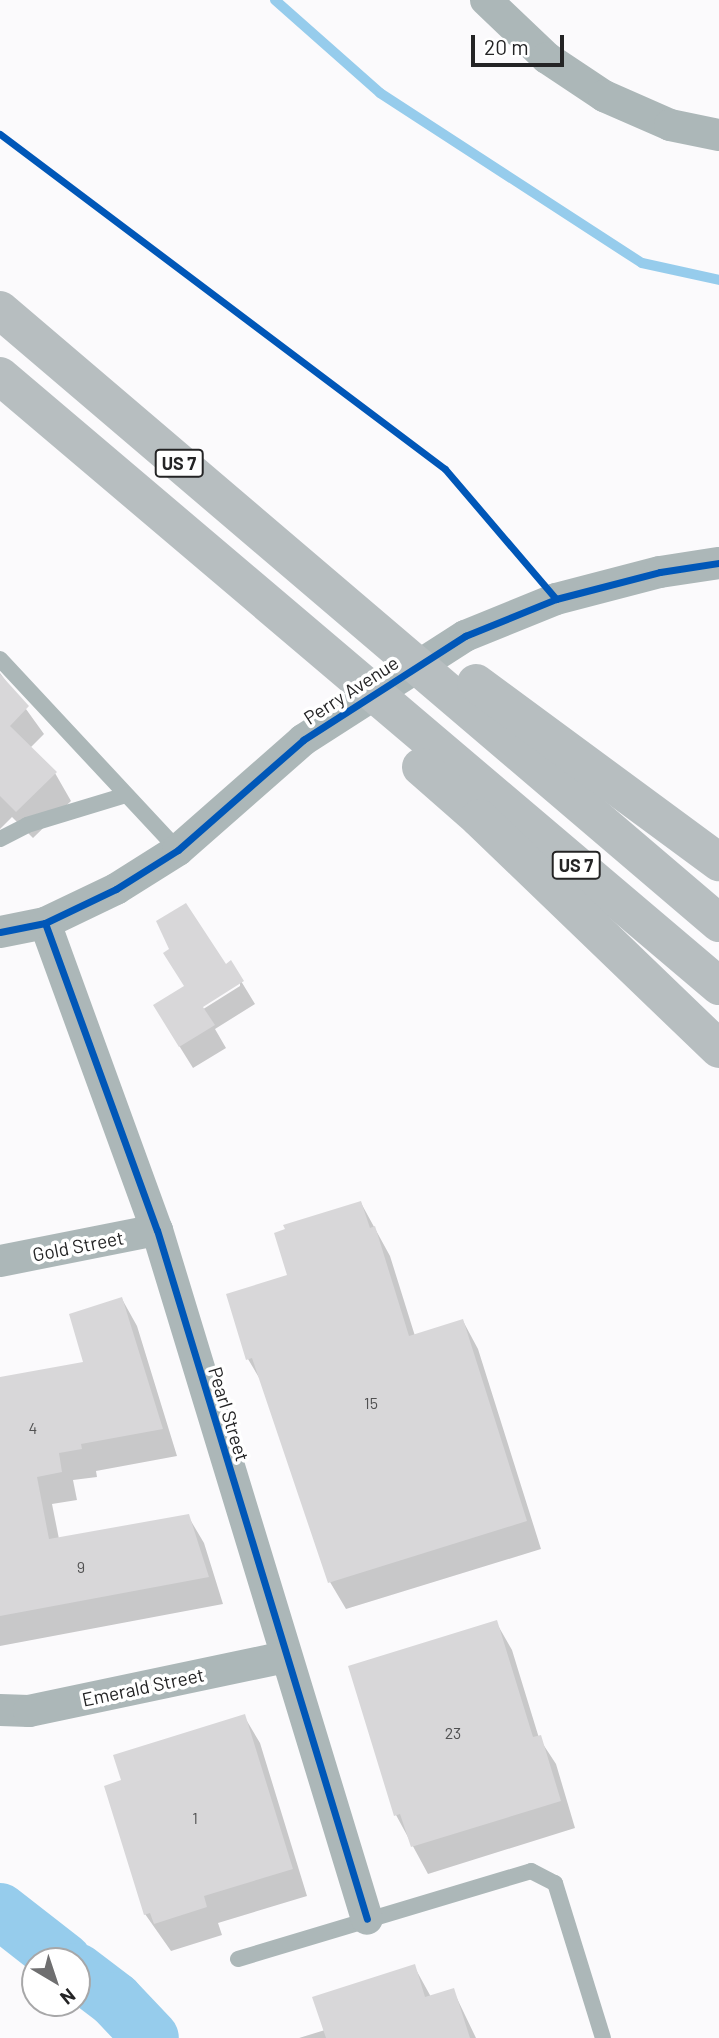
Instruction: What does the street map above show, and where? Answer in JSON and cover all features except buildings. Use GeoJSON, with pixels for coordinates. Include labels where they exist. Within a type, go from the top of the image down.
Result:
{"type":"FeatureCollection","features":[{"type":"Feature","properties":{"kind":"highway","name":"US 7"},"geometry":{"type":"LineString","coordinates":[[9,317],[370,610],[487,709],[719,923]]}},
{"type":"Feature","properties":{"kind":"highway","name":"US 7"},"geometry":{"type":"LineString","coordinates":[[0,376],[207,553],[422,751],[719,986]]}},
{"type":"Feature","properties":{"kind":"highway"},"geometry":{"type":"LineString","coordinates":[[487,709],[719,862]]}},
{"type":"Feature","properties":{"kind":"highway"},"geometry":{"type":"LineString","coordinates":[[422,751],[479,818],[719,1049]]}},
{"type":"Feature","properties":{"kind":"street"},"geometry":{"type":"LineString","coordinates":[[486,0],[547,58],[604,96],[670,125],[719,135]]}},
{"type":"Feature","properties":{"kind":"street","name":"Perry Avenue"},"geometry":{"type":"LineString","coordinates":[[0,932],[45,923],[116,889],[177,850],[303,740],[465,636],[556,600],[660,572],[719,562]]}},
{"type":"Feature","properties":{"kind":"street","name":"Pearl Street"},"geometry":{"type":"LineString","coordinates":[[45,923],[157,1230],[367,1919]]}},
{"type":"Feature","properties":{"kind":"street","name":"Gold Street"},"geometry":{"type":"LineString","coordinates":[[0,1261],[157,1230]]}},
{"type":"Feature","properties":{"kind":"street","name":"Emerald Street"},"geometry":{"type":"LineString","coordinates":[[0,1710],[29,1711],[286,1657]]}},
{"type":"Feature","properties":{"kind":"lane"},"geometry":{"type":"LineString","coordinates":[[0,659],[177,850]]}},
{"type":"Feature","properties":{"kind":"lane"},"geometry":{"type":"LineString","coordinates":[[0,838],[27,825],[126,795]]}},
{"type":"Feature","properties":{"kind":"lane"},"geometry":{"type":"LineString","coordinates":[[239,1959],[531,1871],[555,1883],[603,2038]]}},
{"type":"Feature","properties":{"kind":"waterway"},"geometry":{"type":"LineString","coordinates":[[275,0],[380,93],[642,263],[719,280]]}},
{"type":"Feature","properties":{"kind":"waterway"},"geometry":{"type":"LineString","coordinates":[[0,1911],[46,1947]]}},
{"type":"Feature","properties":{"kind":"waterway"},"geometry":{"type":"LineString","coordinates":[[91,1982],[115,2000],[151,2038]]}},
{"type":"Feature","properties":{"kind":"cycle path"},"geometry":{"type":"LineString","coordinates":[[0,134],[445,469],[556,599]]}},
{"type":"Feature","properties":{"kind":"cycle path"},"geometry":{"type":"LineString","coordinates":[[0,932],[45,923],[116,889],[178,850],[303,740],[465,636],[556,599],[660,572],[719,563]]}},
{"type":"Feature","properties":{"kind":"cycle path"},"geometry":{"type":"LineString","coordinates":[[45,923],[157,1230],[367,1919]]}}]}
